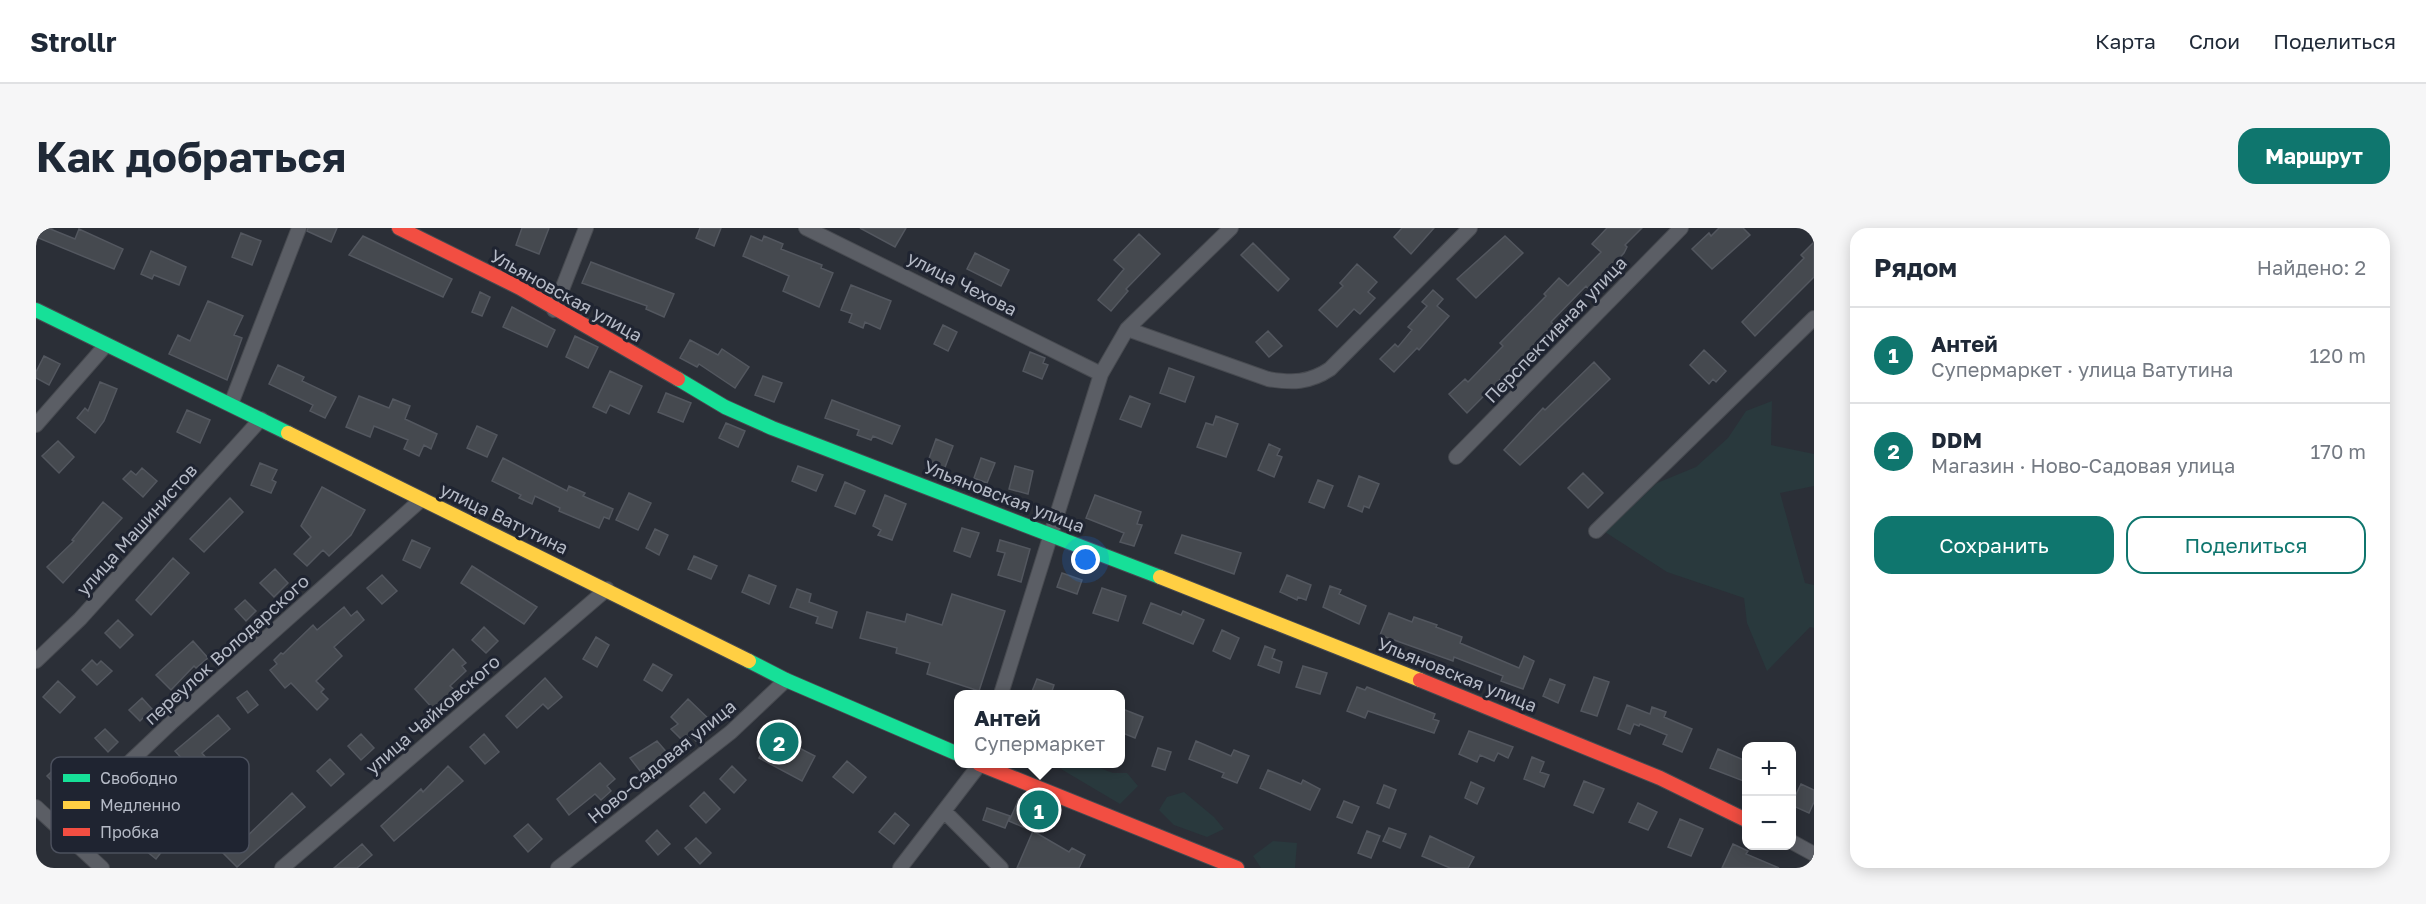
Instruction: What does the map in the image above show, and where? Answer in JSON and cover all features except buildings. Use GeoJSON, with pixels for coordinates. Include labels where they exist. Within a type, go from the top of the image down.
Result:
{"type":"FeatureCollection","features":[{"type":"Feature","properties":{"kind":"street"},"geometry":{"type":"LineString","coordinates":[[231,404],[299,228]]}},
{"type":"Feature","properties":{"kind":"street","name":"Ульяновская улица"},"geometry":{"type":"LineString","coordinates":[[399,228],[520,288],[554,310],[682,380],[725,407],[772,428],[1050,534],[1660,778],[1742,818]]}},
{"type":"Feature","properties":{"kind":"street"},"geometry":{"type":"LineString","coordinates":[[554,310],[586,228]]}},
{"type":"Feature","properties":{"kind":"street","name":"улица Чехова"},"geometry":{"type":"LineString","coordinates":[[806,228],[1101,374]]}},
{"type":"Feature","properties":{"kind":"street"},"geometry":{"type":"LineString","coordinates":[[1002,690],[1101,374],[1127,329],[1231,228]]}},
{"type":"Feature","properties":{"kind":"street"},"geometry":{"type":"LineString","coordinates":[[1127,329],[1268,379],[1306,382],[1330,369],[1470,228]]}},
{"type":"Feature","properties":{"kind":"street","name":"Перспективная улица"},"geometry":{"type":"LineString","coordinates":[[1456,457],[1681,228]]}},
{"type":"Feature","properties":{"kind":"street","name":"улица Ватутина"},"geometry":{"type":"LineString","coordinates":[[36,310],[607,589],[786,680],[954,752]]}},
{"type":"Feature","properties":{"kind":"street"},"geometry":{"type":"LineString","coordinates":[[1596,531],[1814,318]]}},
{"type":"Feature","properties":{"kind":"street"},"geometry":{"type":"LineString","coordinates":[[36,425],[106,345]]}},
{"type":"Feature","properties":{"kind":"street","name":"улица Машинистов"},"geometry":{"type":"LineString","coordinates":[[36,661],[80,619],[261,419]]}},
{"type":"Feature","properties":{"kind":"street","name":"переулок Володарского"},"geometry":{"type":"LineString","coordinates":[[135,757],[422,499]]}},
{"type":"Feature","properties":{"kind":"street","name":"улица Чайковского"},"geometry":{"type":"LineString","coordinates":[[282,868],[607,589]]}},
{"type":"Feature","properties":{"kind":"street","name":"Ново-Садовая улица"},"geometry":{"type":"LineString","coordinates":[[558,868],[732,732],[786,680]]}},
{"type":"Feature","properties":{"kind":"street"},"geometry":{"type":"LineString","coordinates":[[900,868],[976,768]]}},
{"type":"Feature","properties":{"kind":"street"},"geometry":{"type":"LineString","coordinates":[[989,768],[1237,868]]}},
{"type":"Feature","properties":{"kind":"street"},"geometry":{"type":"LineString","coordinates":[[36,807],[51,823]]}},
{"type":"Feature","properties":{"kind":"street"},"geometry":{"type":"LineString","coordinates":[[944,811],[1001,868]]}},
{"type":"Feature","properties":{"kind":"street"},"geometry":{"type":"LineString","coordinates":[[1796,845],[1814,854]]}},
{"type":"Feature","properties":{"kind":"street"},"geometry":{"type":"LineString","coordinates":[[85,853],[102,868]]}},
{"type":"Feature","properties":{"kind":"shaded area"},"geometry":{"type":"Polygon","coordinates":[[[1772,401],[1771,445],[1814,454],[1814,486],[1780,493],[1805,583],[1814,585],[1814,628],[1810,627],[1767,671],[1747,623],[1744,598],[1667,572],[1605,532],[1657,483],[1696,467],[1728,438],[1746,411],[1772,401]]]}},
{"type":"Feature","properties":{"kind":"shaded area"},"geometry":{"type":"Polygon","coordinates":[[[1100,768],[1113,773],[1127,773],[1138,786],[1120,804],[1061,769],[1100,768]]]}},
{"type":"Feature","properties":{"kind":"shaded area"},"geometry":{"type":"Polygon","coordinates":[[[1184,792],[1214,817],[1224,829],[1207,837],[1174,825],[1159,810],[1167,797],[1184,792]]]}},
{"type":"Feature","properties":{"kind":"shaded area"},"geometry":{"type":"Polygon","coordinates":[[[1273,841],[1297,843],[1295,868],[1261,868],[1253,856],[1273,841]]]}},
{"type":"Feature","properties":{"kind":"traffic: fast"},"geometry":{"type":"LineString","coordinates":[[36,310],[288,433]]}},
{"type":"Feature","properties":{"kind":"traffic: fast"},"geometry":{"type":"LineString","coordinates":[[678,379],[725,407],[772,428],[1160,577]]}},
{"type":"Feature","properties":{"kind":"traffic: fast"},"geometry":{"type":"LineString","coordinates":[[749,661],[786,680],[954,752]]}},
{"type":"Feature","properties":{"kind":"traffic: slow"},"geometry":{"type":"LineString","coordinates":[[288,433],[749,661]]}},
{"type":"Feature","properties":{"kind":"traffic: slow"},"geometry":{"type":"LineString","coordinates":[[1160,577],[1420,680]]}},
{"type":"Feature","properties":{"kind":"traffic: jam"},"geometry":{"type":"LineString","coordinates":[[399,228],[520,288],[678,379]]}},
{"type":"Feature","properties":{"kind":"traffic: jam"},"geometry":{"type":"LineString","coordinates":[[1420,680],[1660,778],[1742,818]]}},
{"type":"Feature","properties":{"kind":"traffic: jam"},"geometry":{"type":"LineString","coordinates":[[989,768],[1237,868]]}},
{"type":"Feature","properties":{"kind":"place","name":"DDM"},"geometry":{"type":"Point","coordinates":[779,742]}},
{"type":"Feature","properties":{"kind":"place","name":"Антей"},"geometry":{"type":"Point","coordinates":[1039,810]}}]}
